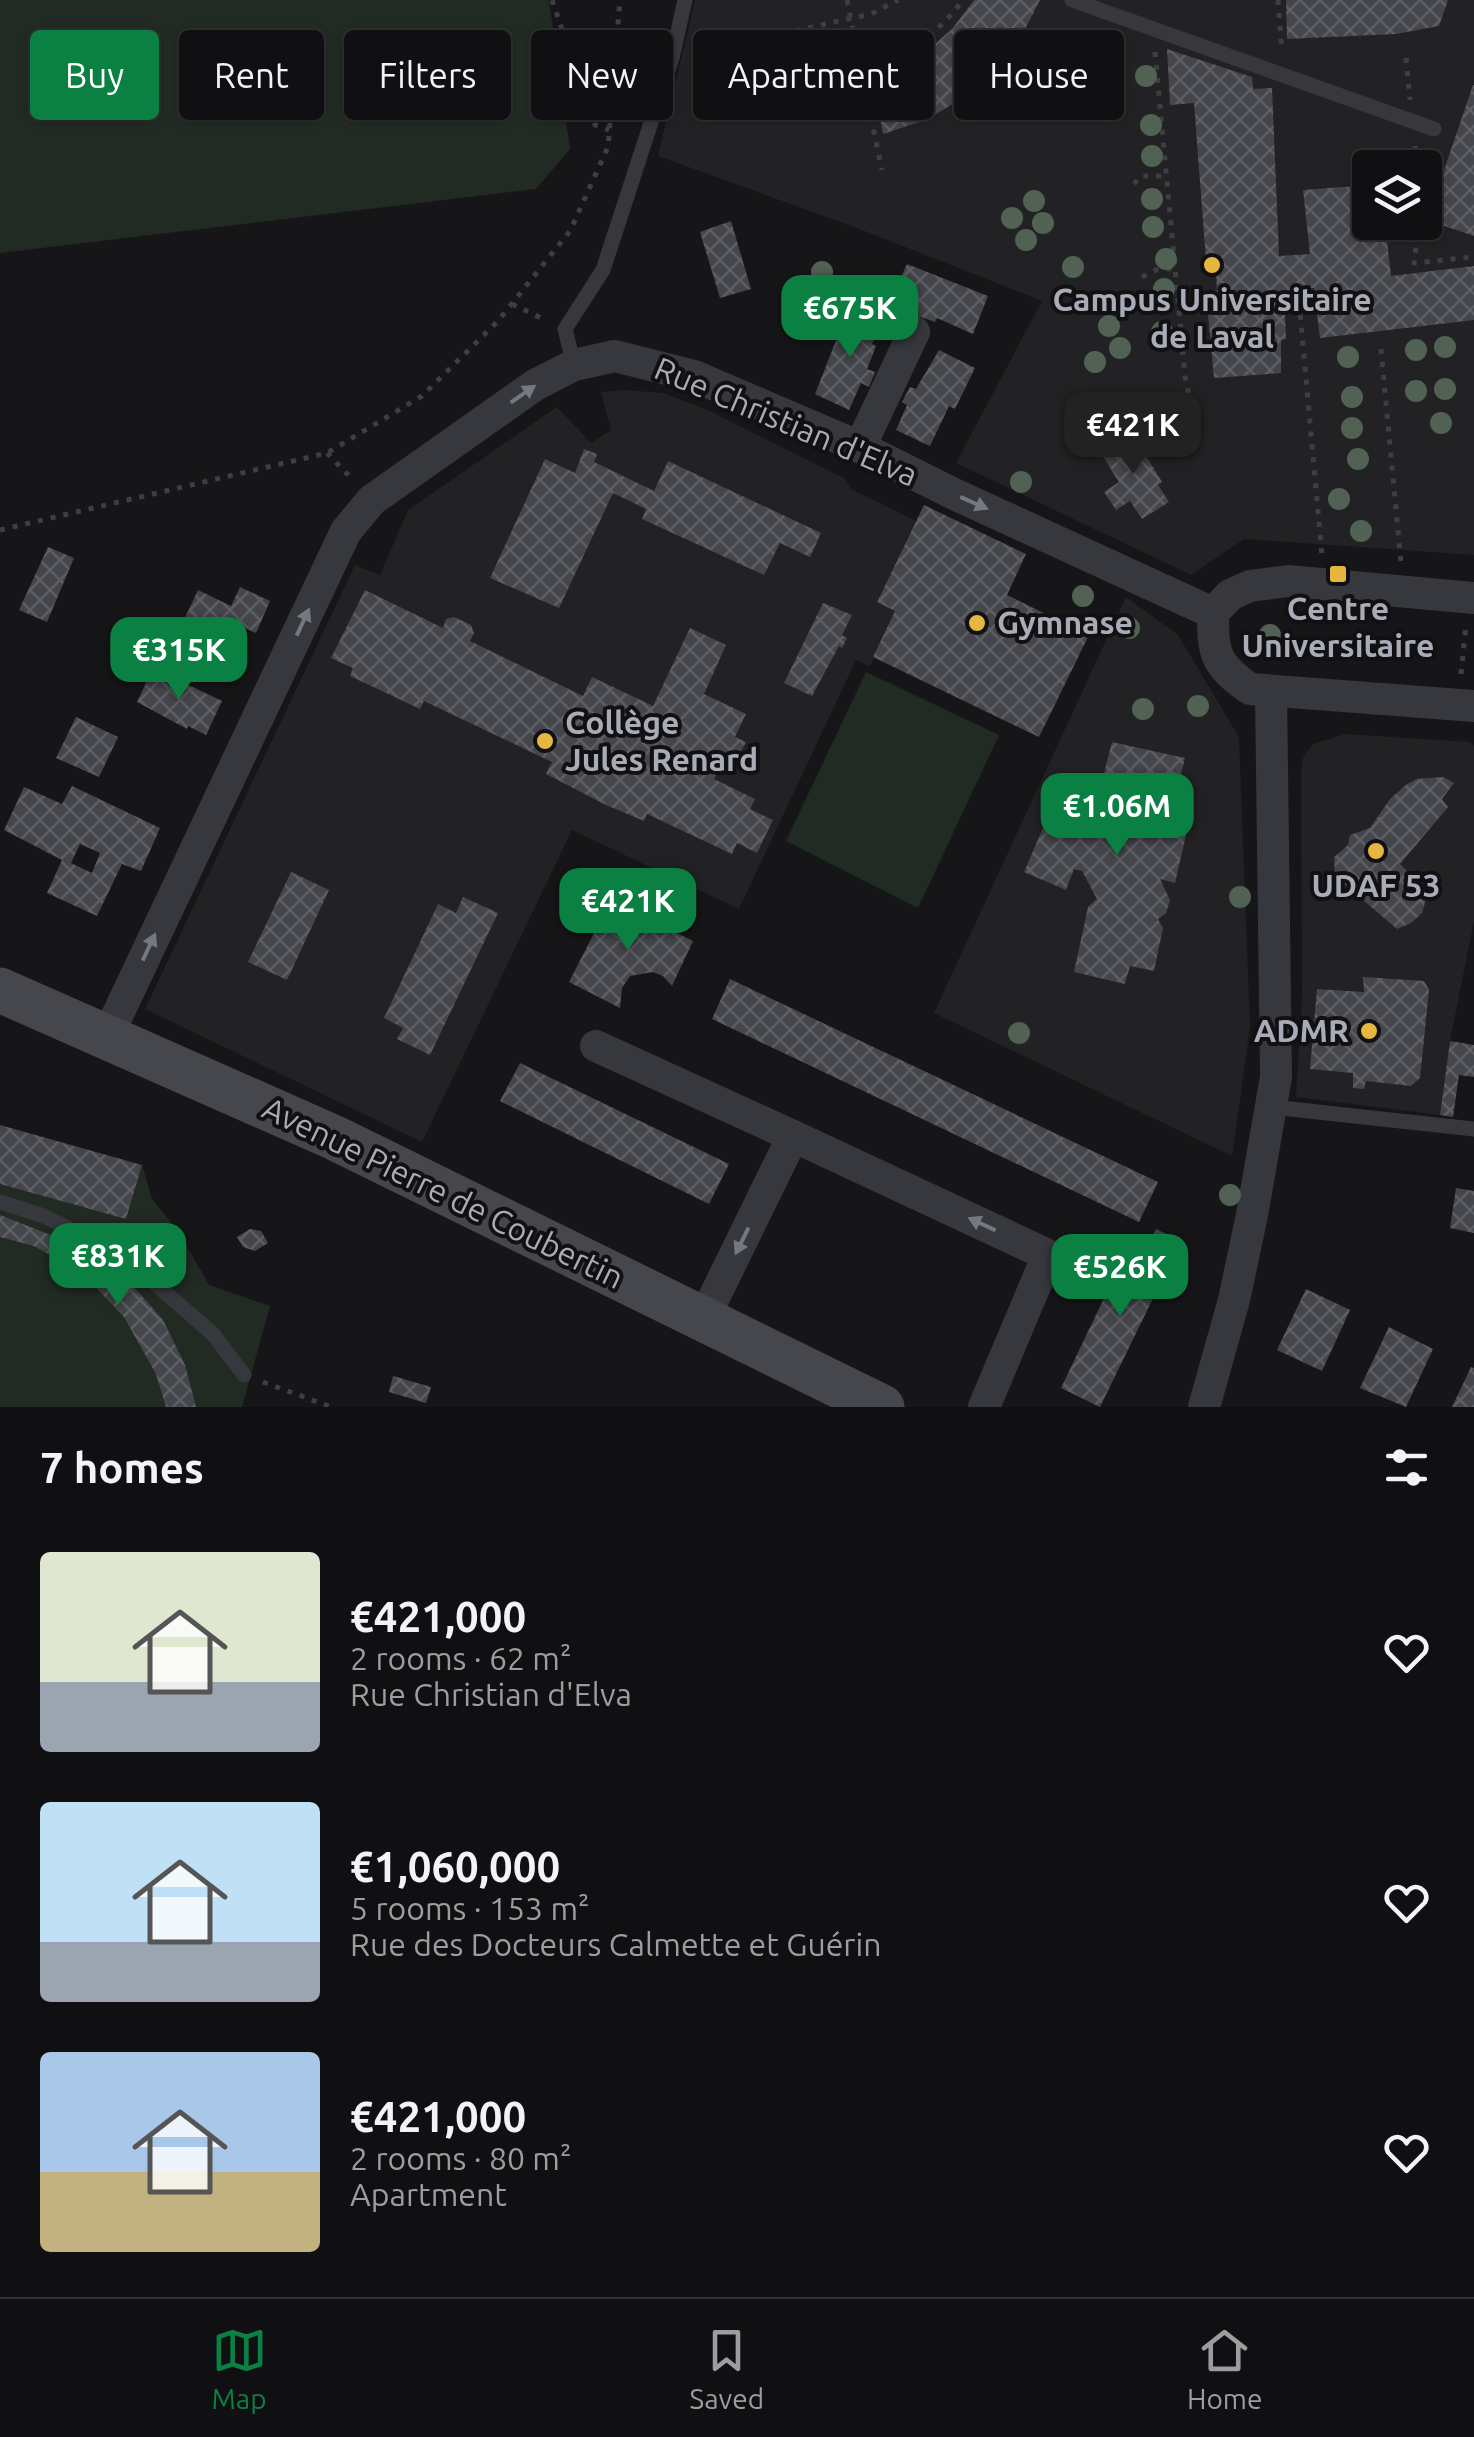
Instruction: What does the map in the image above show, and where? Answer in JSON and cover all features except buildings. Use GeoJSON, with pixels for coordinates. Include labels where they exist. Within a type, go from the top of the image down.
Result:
{"type":"FeatureCollection","features":[{"type":"Feature","properties":{"kind":"street"},"geometry":{"type":"LineString","coordinates":[[860,447],[914,332]]}},
{"type":"Feature","properties":{"kind":"street","name":"Rue Christian d'Elva"},"geometry":{"type":"LineString","coordinates":[[108,1036],[346,532],[372,500],[535,385],[574,365],[615,356],[694,376],[860,447],[1213,613]]}},
{"type":"Feature","properties":{"kind":"street"},"geometry":{"type":"LineString","coordinates":[[1466,705],[1250,688],[1229,673],[1214,652],[1213,613],[1230,595],[1250,586],[1288,580],[1471,598]]}},
{"type":"Feature","properties":{"kind":"street"},"geometry":{"type":"LineString","coordinates":[[1204,1407],[1234,1300],[1276,1077],[1271,692]]}},
{"type":"Feature","properties":{"kind":"street","name":"Avenue Pierre de Coubertin"},"geometry":{"type":"LineString","coordinates":[[0,990],[335,1138],[882,1407]]}},
{"type":"Feature","properties":{"kind":"street"},"geometry":{"type":"LineString","coordinates":[[596,1046],[1048,1256],[984,1407]]}},
{"type":"Feature","properties":{"kind":"street"},"geometry":{"type":"LineString","coordinates":[[703,1320],[793,1136]]}},
{"type":"Feature","properties":{"kind":"lane"},"geometry":{"type":"LineString","coordinates":[[673,54],[685,0]]}},
{"type":"Feature","properties":{"kind":"lane"},"geometry":{"type":"LineString","coordinates":[[1072,0],[1434,129]]}},
{"type":"Feature","properties":{"kind":"lane"},"geometry":{"type":"LineString","coordinates":[[574,365],[565,328],[603,270],[652,120]]}},
{"type":"Feature","properties":{"kind":"lane"},"geometry":{"type":"LineString","coordinates":[[1272,1107],[1474,1130]]}},
{"type":"Feature","properties":{"kind":"lane"},"geometry":{"type":"LineString","coordinates":[[0,1202],[44,1216],[123,1256],[213,1334],[244,1375]]}},
{"type":"Feature","properties":{"kind":"path"},"geometry":{"type":"LineString","coordinates":[[552,0],[556,21],[595,125],[610,130]]}},
{"type":"Feature","properties":{"kind":"path"},"geometry":{"type":"LineString","coordinates":[[0,530],[327,454],[422,396],[512,304],[570,231],[608,147],[620,0]]}},
{"type":"Feature","properties":{"kind":"path"},"geometry":{"type":"LineString","coordinates":[[848,0],[853,30]]}},
{"type":"Feature","properties":{"kind":"path"},"geometry":{"type":"LineString","coordinates":[[673,58],[872,14],[898,0]]}},
{"type":"Feature","properties":{"kind":"path"},"geometry":{"type":"LineString","coordinates":[[934,34],[963,0]]}},
{"type":"Feature","properties":{"kind":"path"},"geometry":{"type":"LineString","coordinates":[[1278,0],[1284,76]]}},
{"type":"Feature","properties":{"kind":"path"},"geometry":{"type":"LineString","coordinates":[[1153,29],[1191,406]]}},
{"type":"Feature","properties":{"kind":"path"},"geometry":{"type":"LineString","coordinates":[[871,120],[882,170]]}},
{"type":"Feature","properties":{"kind":"path"},"geometry":{"type":"LineString","coordinates":[[1434,129],[1437,150]]}},
{"type":"Feature","properties":{"kind":"path"},"geometry":{"type":"LineString","coordinates":[[1134,184],[1142,176],[1166,176]]}},
{"type":"Feature","properties":{"kind":"path"},"geometry":{"type":"LineString","coordinates":[[1417,240],[1414,263],[1474,257]]}},
{"type":"Feature","properties":{"kind":"path"},"geometry":{"type":"LineString","coordinates":[[1142,277],[1156,270],[1175,268]]}},
{"type":"Feature","properties":{"kind":"path"},"geometry":{"type":"LineString","coordinates":[[1298,289],[1324,584]]}},
{"type":"Feature","properties":{"kind":"path"},"geometry":{"type":"LineString","coordinates":[[512,304],[565,328]]}},
{"type":"Feature","properties":{"kind":"path"},"geometry":{"type":"LineString","coordinates":[[1381,349],[1404,591]]}},
{"type":"Feature","properties":{"kind":"path"},"geometry":{"type":"LineString","coordinates":[[1466,705],[1471,598]]}},
{"type":"Feature","properties":{"kind":"path"},"geometry":{"type":"LineString","coordinates":[[244,1375],[331,1407]]}},
{"type":"Feature","properties":{"kind":"shaded area"},"geometry":{"type":"Polygon","coordinates":[[[0,0],[549,0],[553,30],[531,30],[531,120],[566,120],[570,149],[536,189],[0,253],[0,0]]]}},
{"type":"Feature","properties":{"kind":"shaded area","name":"Campus Universitaire de Laval"},"geometry":{"type":"Polygon","coordinates":[[[695,0],[1474,0],[1474,555],[1244,539],[1191,575],[956,463],[1042,301],[658,156],[667,120],[673,120],[673,93],[695,0]]]}},
{"type":"Feature","properties":{"kind":"shaded area","name":"Collège Jules Renard"},"geometry":{"type":"Polygon","coordinates":[[[601,392],[663,393],[708,410],[844,478],[851,489],[916,521],[877,601],[895,611],[870,666],[856,660],[739,909],[572,830],[422,1142],[145,1009],[355,565],[380,575],[408,510],[557,407],[591,443],[611,430],[601,392]]]}},
{"type":"Feature","properties":{"kind":"shaded area"},"geometry":{"type":"Polygon","coordinates":[[[1126,597],[1178,635],[1239,737],[1250,1028],[1232,1156],[934,1013],[1126,597]]]}},
{"type":"Feature","properties":{"kind":"shaded area"},"geometry":{"type":"Polygon","coordinates":[[[866,672],[999,735],[918,908],[786,841],[866,672]]]}},
{"type":"Feature","properties":{"kind":"shaded area"},"geometry":{"type":"Polygon","coordinates":[[[1345,734],[1470,742],[1474,746],[1474,921],[1440,1115],[1296,1097],[1302,996],[1301,771],[1303,758],[1313,744],[1345,734]]]}},
{"type":"Feature","properties":{"kind":"shaded area"},"geometry":{"type":"Polygon","coordinates":[[[142,1165],[152,1199],[179,1232],[209,1285],[270,1306],[242,1407],[0,1407],[0,1184],[126,1219],[142,1165]]]}},
{"type":"Feature","properties":{"kind":"place","name":"Campus Universitaire de Laval"},"geometry":{"type":"Point","coordinates":[1212,265]}},
{"type":"Feature","properties":{"kind":"place","name":"Centre Universitaire"},"geometry":{"type":"Point","coordinates":[1338,574]}},
{"type":"Feature","properties":{"kind":"place","name":"Gymnase"},"geometry":{"type":"Point","coordinates":[977,623]}},
{"type":"Feature","properties":{"kind":"place","name":"Collège Jules Renard"},"geometry":{"type":"Point","coordinates":[545,741]}},
{"type":"Feature","properties":{"kind":"place","name":"UDAF 53"},"geometry":{"type":"Point","coordinates":[1376,851]}},
{"type":"Feature","properties":{"kind":"place","name":"ADMR"},"geometry":{"type":"Point","coordinates":[1369,1031]}}]}
